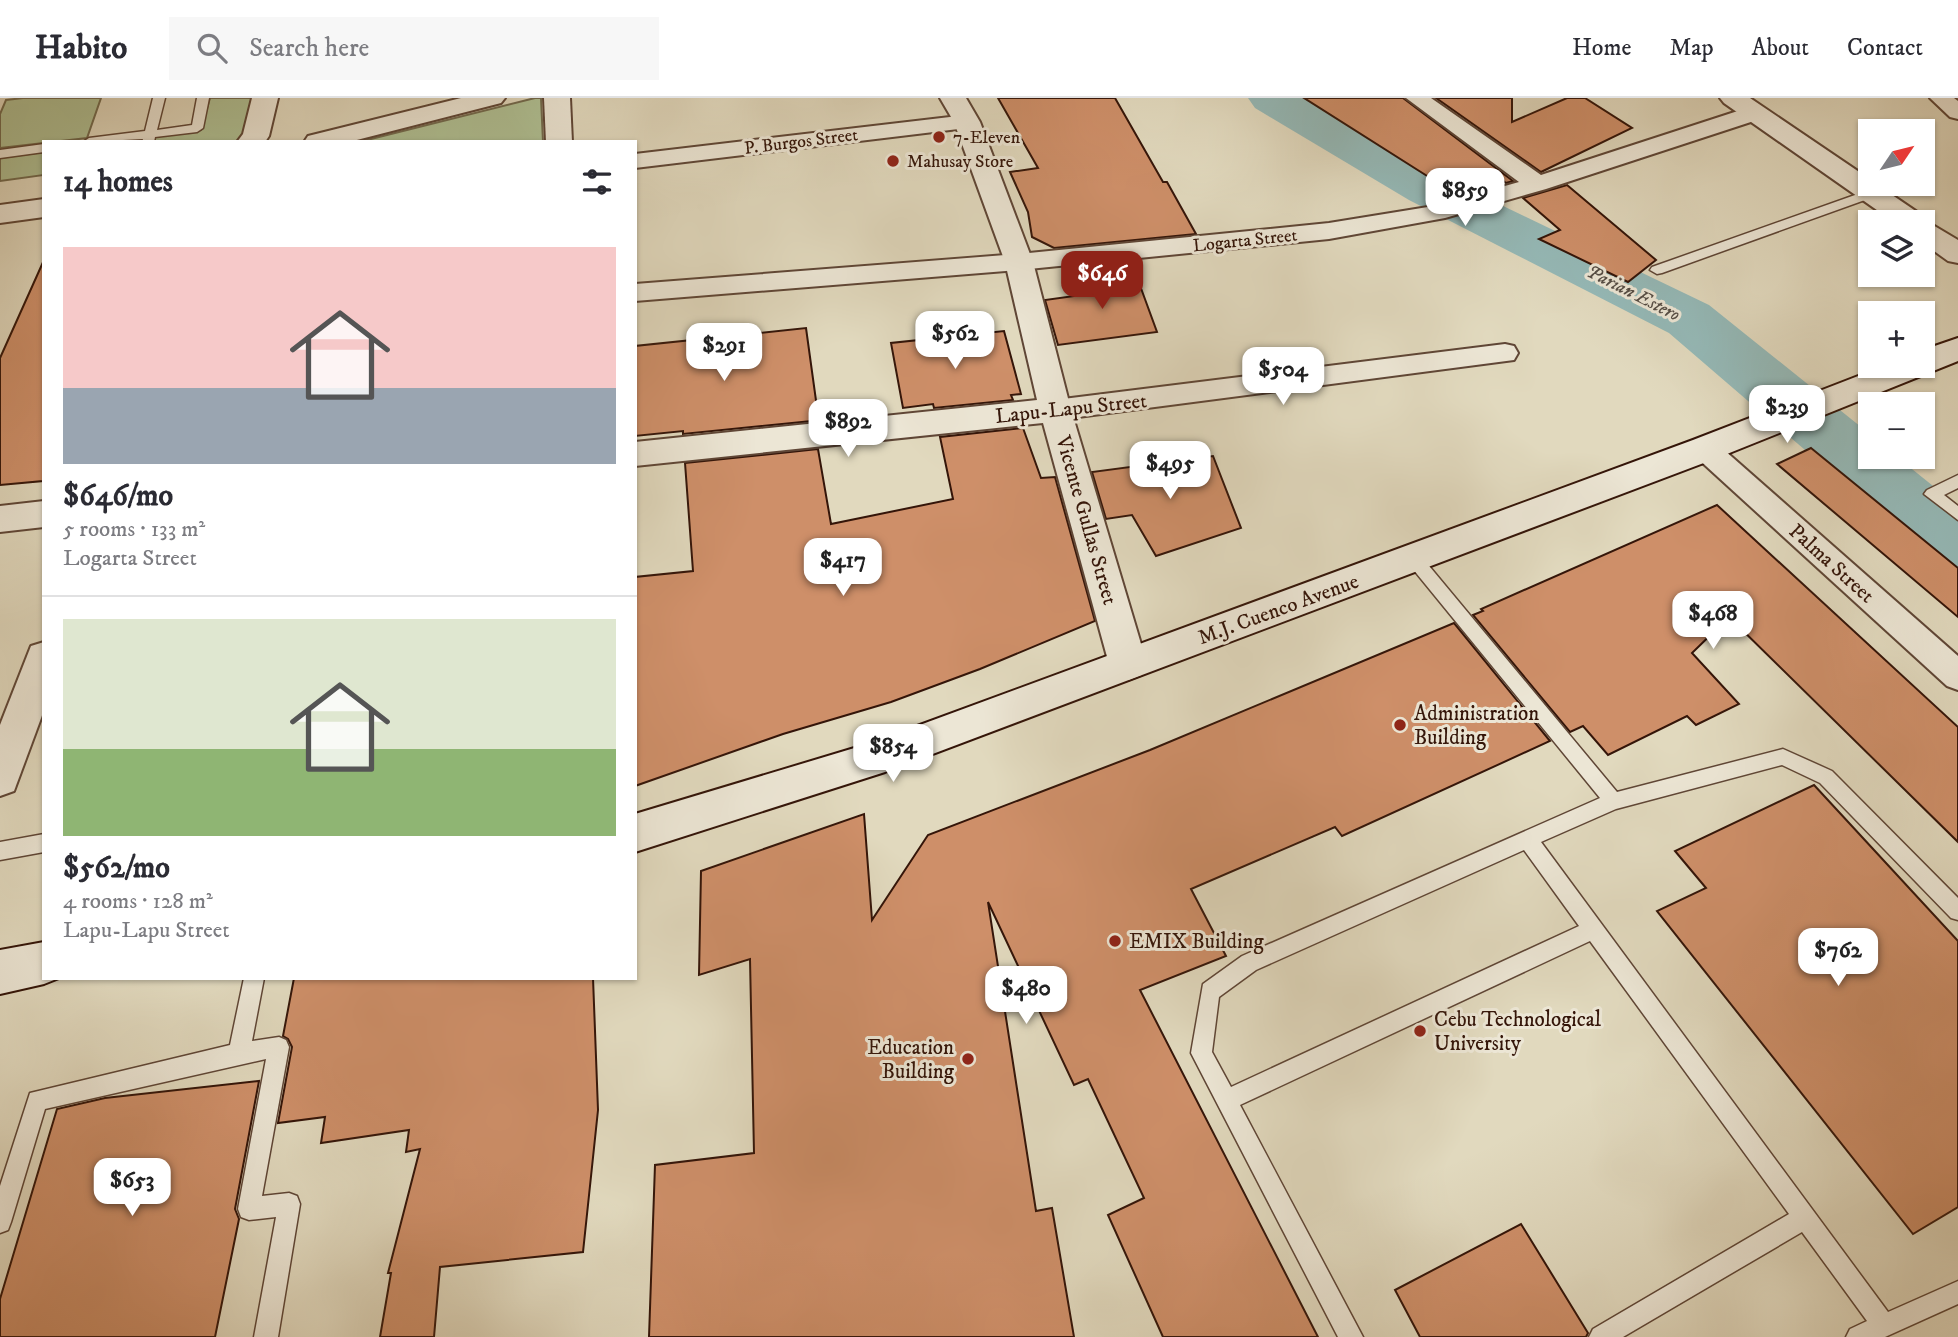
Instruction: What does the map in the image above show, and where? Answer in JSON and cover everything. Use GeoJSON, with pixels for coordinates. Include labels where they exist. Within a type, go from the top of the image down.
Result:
{"type":"FeatureCollection","features":[{"type":"Feature","properties":{"kind":"street"},"geometry":{"type":"LineString","coordinates":[[252,140],[256,136],[265,98]]}},
{"type":"Feature","properties":{"kind":"street"},"geometry":{"type":"LineString","coordinates":[[325,140],[492,98]]}},
{"type":"Feature","properties":{"kind":"street"},"geometry":{"type":"LineString","coordinates":[[557,98],[559,140]]}},
{"type":"Feature","properties":{"kind":"street"},"geometry":{"type":"LineString","coordinates":[[1417,98],[1538,184]]}},
{"type":"Feature","properties":{"kind":"street"},"geometry":{"type":"LineString","coordinates":[[1941,98],[1958,112]]}},
{"type":"Feature","properties":{"kind":"street"},"geometry":{"type":"LineString","coordinates":[[1744,106],[1858,183]]}},
{"type":"Feature","properties":{"kind":"street","name":"Logarta Street"},"geometry":{"type":"LineString","coordinates":[[637,293],[1276,238],[1436,213],[1538,184],[1744,106]]}},
{"type":"Feature","properties":{"kind":"street","name":"P. Burgos Street"},"geometry":{"type":"LineString","coordinates":[[637,161],[960,110]]}},
{"type":"Feature","properties":{"kind":"street","name":"Vicente Gullas Street"},"geometry":{"type":"LineString","coordinates":[[960,110],[1019,262],[1055,410],[1128,664]]}},
{"type":"Feature","properties":{"kind":"street"},"geometry":{"type":"LineString","coordinates":[[1876,196],[1896,210]]}},
{"type":"Feature","properties":{"kind":"street"},"geometry":{"type":"LineString","coordinates":[[0,214],[42,208]]}},
{"type":"Feature","properties":{"kind":"street"},"geometry":{"type":"LineString","coordinates":[[1935,238],[1958,254]]}},
{"type":"Feature","properties":{"kind":"street"},"geometry":{"type":"LineString","coordinates":[[1935,358],[1958,349]]}},
{"type":"Feature","properties":{"kind":"street","name":"Lapu-Lapu Street"},"geometry":{"type":"LineString","coordinates":[[637,454],[1055,410],[1505,353]]}},
{"type":"Feature","properties":{"kind":"street","name":"M.J. Cuenco Avenue"},"geometry":{"type":"LineString","coordinates":[[637,832],[871,760],[1414,559],[1884,378]]}},
{"type":"Feature","properties":{"kind":"street","name":"Palma Street"},"geometry":{"type":"LineString","coordinates":[[1705,449],[1958,676]]}},
{"type":"Feature","properties":{"kind":"street"},"geometry":{"type":"LineString","coordinates":[[0,519],[42,514]]}},
{"type":"Feature","properties":{"kind":"street"},"geometry":{"type":"LineString","coordinates":[[0,778],[42,662]]}},
{"type":"Feature","properties":{"kind":"street"},"geometry":{"type":"LineString","coordinates":[[0,972],[42,963]]}},
{"type":"Feature","properties":{"kind":"lane"},"geometry":{"type":"LineString","coordinates":[[148,137],[159,98]]}},
{"type":"Feature","properties":{"kind":"lane"},"geometry":{"type":"LineString","coordinates":[[113,140],[197,128],[203,98]]}},
{"type":"Feature","properties":{"kind":"lane"},"geometry":{"type":"LineString","coordinates":[[0,154],[42,148]]}},
{"type":"Feature","properties":{"kind":"lane"},"geometry":{"type":"LineString","coordinates":[[1657,270],[1864,196]]}},
{"type":"Feature","properties":{"kind":"lane"},"geometry":{"type":"LineString","coordinates":[[1958,481],[1932,494],[1958,514]]}},
{"type":"Feature","properties":{"kind":"lane"},"geometry":{"type":"LineString","coordinates":[[1414,559],[1613,801]]}},
{"type":"Feature","properties":{"kind":"lane"},"geometry":{"type":"LineString","coordinates":[[1351,1337],[1201,1053],[1210,991],[1249,963],[1613,801],[1783,757],[1826,778],[1958,911]]}},
{"type":"Feature","properties":{"kind":"lane"},"geometry":{"type":"LineString","coordinates":[[1528,840],[1883,1324]]}},
{"type":"Feature","properties":{"kind":"lane"},"geometry":{"type":"LineString","coordinates":[[0,851],[42,843]]}},
{"type":"Feature","properties":{"kind":"lane"},"geometry":{"type":"LineString","coordinates":[[1225,1101],[1594,929]]}},
{"type":"Feature","properties":{"kind":"lane"},"geometry":{"type":"LineString","coordinates":[[239,1053],[254,980]]}},
{"type":"Feature","properties":{"kind":"lane"},"geometry":{"type":"LineString","coordinates":[[0,1222],[37,1100],[239,1053],[279,1047],[248,1209],[289,1204],[266,1337]]}},
{"type":"Feature","properties":{"kind":"lane"},"geometry":{"type":"LineString","coordinates":[[1601,1337],[1804,1218]]}},
{"type":"Feature","properties":{"kind":"lane"},"geometry":{"type":"LineString","coordinates":[[1858,1337],[1958,1292]]}},
{"type":"Feature","properties":{"kind":"green space"},"geometry":{"type":"Polygon","coordinates":[[[101,98],[87,138],[42,140],[42,143],[0,148],[0,114],[6,100],[101,98]]]}},
{"type":"Feature","properties":{"kind":"green space"},"geometry":{"type":"Polygon","coordinates":[[[210,98],[255,98],[247,140],[131,140],[201,130],[210,98]]]}},
{"type":"Feature","properties":{"kind":"green space"},"geometry":{"type":"Polygon","coordinates":[[[535,98],[541,98],[543,140],[367,140],[535,98]]]}},
{"type":"Feature","properties":{"kind":"green space"},"geometry":{"type":"Polygon","coordinates":[[[42,152],[42,175],[0,181],[0,158],[42,152]]]}},
{"type":"Feature","properties":{"kind":"green space"},"geometry":{"type":"Polygon","coordinates":[[[1843,439],[1858,451],[1858,469],[1880,469],[1958,533],[1958,567],[1811,448],[1843,439]]]}},
{"type":"Feature","properties":{"kind":"building"},"geometry":{"type":"Polygon","coordinates":[[[998,98],[1115,98],[1196,234],[1054,248],[1032,237],[1028,212],[1010,172],[1038,168],[998,98]]]}},
{"type":"Feature","properties":{"kind":"building"},"geometry":{"type":"Polygon","coordinates":[[[1304,98],[1403,98],[1513,181],[1506,183],[1502,180],[1454,193],[1304,98]]]}},
{"type":"Feature","properties":{"kind":"building"},"geometry":{"type":"Polygon","coordinates":[[[1436,98],[1512,98],[1512,122],[1567,98],[1585,98],[1632,128],[1541,172],[1436,98]]]}},
{"type":"Feature","properties":{"kind":"building"},"geometry":{"type":"Polygon","coordinates":[[[1567,185],[1656,260],[1628,282],[1539,239],[1560,230],[1523,198],[1567,185]]]}},
{"type":"Feature","properties":{"kind":"building"},"geometry":{"type":"Polygon","coordinates":[[[1131,261],[1157,332],[1058,345],[1045,300],[1139,287],[1092,265],[1131,261]]]}},
{"type":"Feature","properties":{"kind":"building"},"geometry":{"type":"Polygon","coordinates":[[[42,264],[42,481],[0,485],[0,358],[42,264]]]}},
{"type":"Feature","properties":{"kind":"building"},"geometry":{"type":"Polygon","coordinates":[[[806,328],[818,415],[811,416],[812,421],[637,436],[637,346],[806,328]]]}},
{"type":"Feature","properties":{"kind":"building"},"geometry":{"type":"Polygon","coordinates":[[[1004,331],[1021,394],[1011,395],[1013,400],[934,408],[933,404],[903,408],[891,343],[1004,331]]]}},
{"type":"Feature","properties":{"kind":"building"},"geometry":{"type":"Polygon","coordinates":[[[1023,428],[1041,478],[1055,477],[1095,621],[980,669],[891,702],[783,734],[637,785],[637,577],[693,571],[685,463],[818,449],[831,524],[953,499],[940,437],[1023,428]]]}},
{"type":"Feature","properties":{"kind":"building"},"geometry":{"type":"Polygon","coordinates":[[[1811,448],[1958,568],[1958,617],[1777,464],[1811,448]]]}},
{"type":"Feature","properties":{"kind":"building"},"geometry":{"type":"Polygon","coordinates":[[[1213,456],[1241,528],[1156,556],[1132,515],[1106,519],[1092,472],[1213,456]]]}},
{"type":"Feature","properties":{"kind":"building"},"geometry":{"type":"Polygon","coordinates":[[[1717,505],[1958,727],[1958,842],[1729,617],[1692,653],[1739,704],[1696,725],[1687,716],[1608,755],[1583,726],[1570,732],[1473,615],[1483,611],[1481,609],[1717,505]]]}},
{"type":"Feature","properties":{"kind":"building"},"geometry":{"type":"Polygon","coordinates":[[[1454,623],[1550,741],[1342,836],[1335,827],[1191,889],[1226,956],[1140,990],[1318,1337],[1163,1337],[1108,1215],[1144,1198],[1088,1079],[1074,1085],[988,902],[1036,1211],[1052,1208],[1074,1337],[649,1337],[655,1165],[754,1153],[750,959],[699,975],[701,871],[864,814],[872,920],[928,835],[1150,750],[1454,623]]]}},
{"type":"Feature","properties":{"kind":"building"},"geometry":{"type":"Polygon","coordinates":[[[1814,785],[1958,941],[1958,1207],[1913,1234],[1657,911],[1706,888],[1675,851],[1814,785]]]}},
{"type":"Feature","properties":{"kind":"building"},"geometry":{"type":"Polygon","coordinates":[[[294,980],[593,980],[598,1110],[583,1252],[440,1267],[434,1337],[380,1337],[391,1273],[388,1273],[420,1149],[406,1152],[409,1130],[321,1143],[325,1117],[278,1123],[292,1047],[283,1036],[294,980]]]}},
{"type":"Feature","properties":{"kind":"building"},"geometry":{"type":"Polygon","coordinates":[[[259,1081],[235,1209],[239,1219],[215,1337],[0,1337],[0,1299],[57,1109],[105,1098],[259,1081]]]}},
{"type":"Feature","properties":{"kind":"building"},"geometry":{"type":"Polygon","coordinates":[[[1521,1224],[1588,1333],[1586,1337],[1420,1337],[1395,1290],[1521,1224]]]}},
{"type":"Feature","properties":{"kind":"waterway","name":"Parian Estero"},"geometry":{"type":"LineString","coordinates":[[1272,98],[1427,189],[1689,319],[1958,543]]}},
{"type":"Feature","properties":{"kind":"place","name":"7-Eleven"},"geometry":{"type":"Point","coordinates":[939,137]}},
{"type":"Feature","properties":{"kind":"place","name":"Mahusay Store"},"geometry":{"type":"Point","coordinates":[893,161]}},
{"type":"Feature","properties":{"kind":"place","name":"Administration Building"},"geometry":{"type":"Point","coordinates":[1400,725]}},
{"type":"Feature","properties":{"kind":"place","name":"EMIX Building"},"geometry":{"type":"Point","coordinates":[1115,941]}},
{"type":"Feature","properties":{"kind":"place","name":"Cebu Technological University"},"geometry":{"type":"Point","coordinates":[1420,1031]}},
{"type":"Feature","properties":{"kind":"place","name":"Education Building"},"geometry":{"type":"Point","coordinates":[968,1059]}}]}
